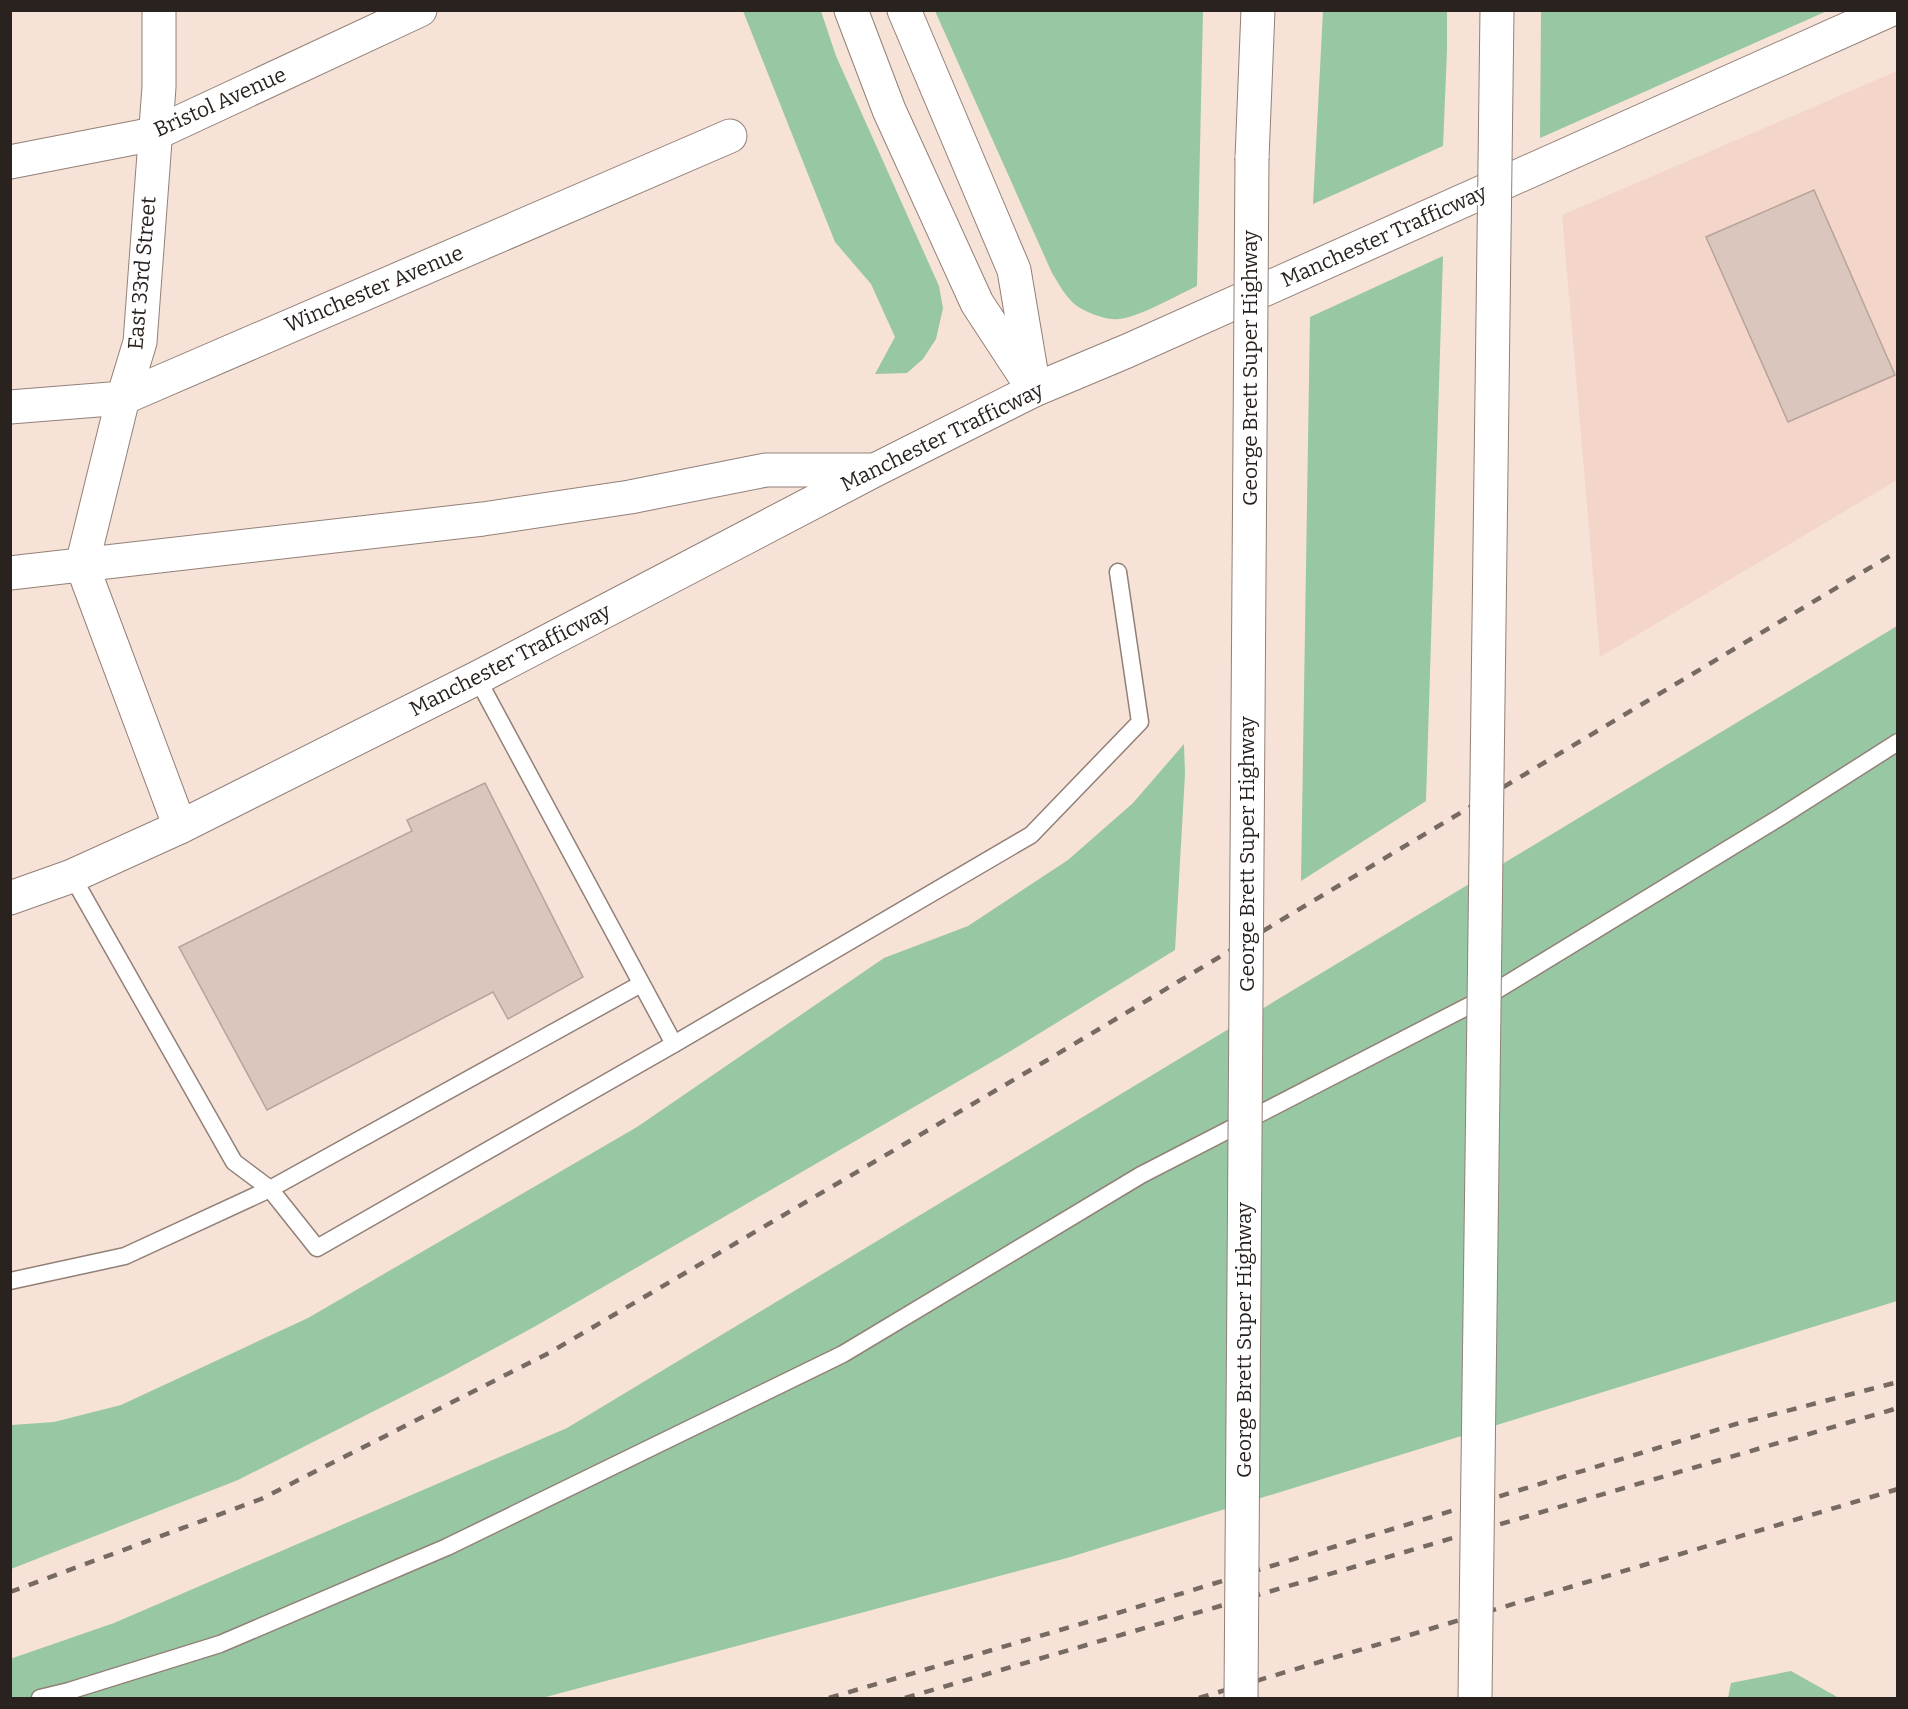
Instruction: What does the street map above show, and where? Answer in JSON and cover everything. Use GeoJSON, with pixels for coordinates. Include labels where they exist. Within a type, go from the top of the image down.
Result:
{"type":"FeatureCollection","features":[{"type":"Feature","properties":{"kind":"main road","name":"East 33rd Street"},"geometry":{"type":"LineString","coordinates":[[81,565],[123,398],[140,342],[159,87],[159,10]]}},
{"type":"Feature","properties":{"kind":"main road","name":"Bristol Avenue"},"geometry":{"type":"LineString","coordinates":[[10,162],[154,134],[420,10]]}},
{"type":"Feature","properties":{"kind":"main road"},"geometry":{"type":"LineString","coordinates":[[851,10],[890,110],[977,303],[1034,390]]}},
{"type":"Feature","properties":{"kind":"main road"},"geometry":{"type":"LineString","coordinates":[[904,10],[1014,270],[1034,390]]}},
{"type":"Feature","properties":{"kind":"main road","name":"George Brett Super Highway"},"geometry":{"type":"LineString","coordinates":[[1241,1698],[1252,158],[1258,10]]}},
{"type":"Feature","properties":{"kind":"main road"},"geometry":{"type":"LineString","coordinates":[[1475,1698],[1497,10]]}},
{"type":"Feature","properties":{"kind":"main road","name":"Manchester Trafficway"},"geometry":{"type":"LineString","coordinates":[[10,898],[72,876],[180,827],[477,678],[875,470],[1034,390],[1127,351],[1890,10]]}},
{"type":"Feature","properties":{"kind":"main road","name":"Winchester Avenue"},"geometry":{"type":"LineString","coordinates":[[10,406],[123,398],[730,136]]}},
{"type":"Feature","properties":{"kind":"main road"},"geometry":{"type":"LineString","coordinates":[[10,573],[483,519],[630,497],[766,470],[875,470]]}},
{"type":"Feature","properties":{"kind":"main road"},"geometry":{"type":"LineString","coordinates":[[81,565],[180,827]]}},
{"type":"Feature","properties":{"kind":"lane"},"geometry":{"type":"LineString","coordinates":[[72,876],[234,1162],[270,1190],[317,1248],[674,1044],[1031,835],[1140,722],[1118,572]]}},
{"type":"Feature","properties":{"kind":"lane"},"geometry":{"type":"LineString","coordinates":[[477,678],[674,1044]]}},
{"type":"Feature","properties":{"kind":"lane"},"geometry":{"type":"LineString","coordinates":[[40,1698],[220,1644],[447,1547],[843,1353],[1141,1175],[1484,998],[1773,822],[1898,742]]}},
{"type":"Feature","properties":{"kind":"lane"},"geometry":{"type":"LineString","coordinates":[[10,1281],[125,1256],[270,1190],[641,984]]}},
{"type":"Feature","properties":{"kind":"shaded area"},"geometry":{"type":"Polygon","coordinates":[[[1897,71],[1897,480],[1600,657],[1562,215],[1897,71]]]}},
{"type":"Feature","properties":{"kind":"green space"},"geometry":{"type":"Polygon","coordinates":[[[1541,10],[1827,11],[1540,138],[1541,10]]]}},
{"type":"Feature","properties":{"kind":"green space"},"geometry":{"type":"Polygon","coordinates":[[[743,11],[821,11],[836,56],[939,286],[943,308],[936,339],[923,359],[907,373],[875,374],[895,337],[871,284],[835,242],[743,11]]]}},
{"type":"Feature","properties":{"kind":"green space"},"geometry":{"type":"Polygon","coordinates":[[[935,11],[1203,11],[1197,286],[1142,312],[1121,319],[1094,314],[1077,306],[1069,299],[1052,273],[935,11]]]}},
{"type":"Feature","properties":{"kind":"green space"},"geometry":{"type":"Polygon","coordinates":[[[1323,11],[1447,11],[1443,146],[1313,204],[1323,11]]]}},
{"type":"Feature","properties":{"kind":"green space"},"geometry":{"type":"Polygon","coordinates":[[[1443,256],[1426,801],[1301,881],[1310,317],[1443,256]]]}},
{"type":"Feature","properties":{"kind":"green space"},"geometry":{"type":"Polygon","coordinates":[[[1897,626],[1897,1301],[1067,1558],[542,1698],[11,1698],[10,1659],[114,1623],[567,1428],[1897,626]]]}},
{"type":"Feature","properties":{"kind":"green space"},"geometry":{"type":"Polygon","coordinates":[[[1184,744],[1185,774],[1175,950],[1009,1052],[534,1327],[447,1374],[238,1480],[11,1569],[11,1425],[54,1422],[121,1405],[308,1318],[637,1127],[884,958],[968,926],[1068,860],[1133,803],[1184,744]]]}},
{"type":"Feature","properties":{"kind":"green space"},"geometry":{"type":"Polygon","coordinates":[[[1791,1671],[1839,1698],[1728,1698],[1731,1683],[1791,1671]]]}},
{"type":"Feature","properties":{"kind":"building"},"geometry":{"type":"Polygon","coordinates":[[[1814,190],[1895,375],[1788,422],[1706,237],[1814,190]]]}},
{"type":"Feature","properties":{"kind":"building"},"geometry":{"type":"Polygon","coordinates":[[[485,783],[583,977],[508,1019],[493,992],[267,1110],[179,947],[412,831],[407,820],[485,783]]]}},
{"type":"Feature","properties":{"kind":"railway"},"geometry":{"type":"LineString","coordinates":[[10,1592],[261,1499],[549,1353],[1044,1062],[1898,551]]}},
{"type":"Feature","properties":{"kind":"railway"},"geometry":{"type":"LineString","coordinates":[[829,1698],[1111,1615],[1736,1424],[1898,1382]]}},
{"type":"Feature","properties":{"kind":"railway"},"geometry":{"type":"LineString","coordinates":[[905,1698],[1898,1408]]}},
{"type":"Feature","properties":{"kind":"railway"},"geometry":{"type":"LineString","coordinates":[[1199,1698],[1898,1489]]}}]}
